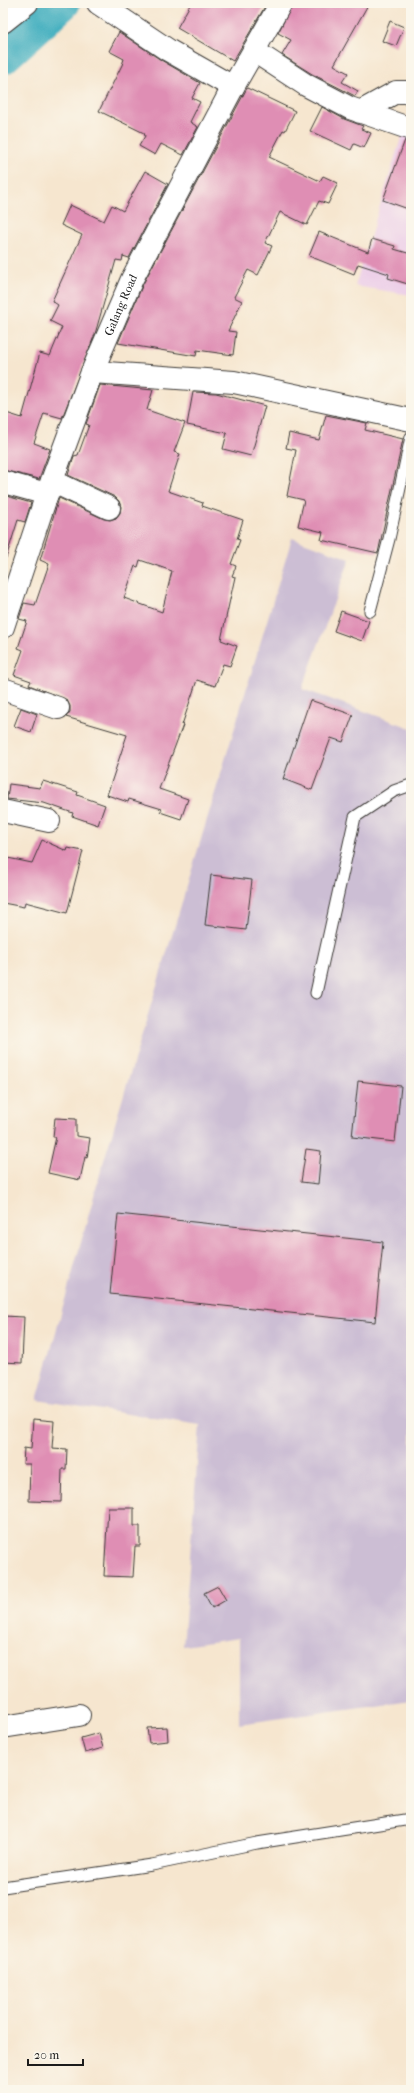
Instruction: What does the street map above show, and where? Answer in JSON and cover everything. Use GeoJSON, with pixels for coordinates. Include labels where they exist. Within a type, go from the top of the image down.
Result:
{"type":"FeatureCollection","features":[{"type":"Feature","properties":{"kind":"street"},"geometry":{"type":"LineString","coordinates":[[3,22],[27,3]]}},
{"type":"Feature","properties":{"kind":"street","name":"Galang Road"},"geometry":{"type":"LineString","coordinates":[[3,627],[50,487],[92,372],[132,279],[233,87],[281,3]]}},
{"type":"Feature","properties":{"kind":"street"},"geometry":{"type":"LineString","coordinates":[[101,5],[168,50],[233,87]]}},
{"type":"Feature","properties":{"kind":"street"},"geometry":{"type":"LineString","coordinates":[[254,50],[306,85],[360,112],[411,129]]}},
{"type":"Feature","properties":{"kind":"street"},"geometry":{"type":"LineString","coordinates":[[360,112],[396,92],[411,92]]}},
{"type":"Feature","properties":{"kind":"street"},"geometry":{"type":"LineString","coordinates":[[92,372],[234,382],[411,420]]}},
{"type":"Feature","properties":{"kind":"street"},"geometry":{"type":"LineString","coordinates":[[3,482],[50,487],[109,508]]}},
{"type":"Feature","properties":{"kind":"street"},"geometry":{"type":"LineString","coordinates":[[3,689],[58,708]]}},
{"type":"Feature","properties":{"kind":"street"},"geometry":{"type":"LineString","coordinates":[[3,811],[49,821]]}},
{"type":"Feature","properties":{"kind":"street"},"geometry":{"type":"LineString","coordinates":[[3,1727],[79,1715]]}},
{"type":"Feature","properties":{"kind":"lane"},"geometry":{"type":"LineString","coordinates":[[370,611],[389,540],[411,436]]}},
{"type":"Feature","properties":{"kind":"lane"},"geometry":{"type":"LineString","coordinates":[[316,993],[355,817],[394,791],[411,785]]}},
{"type":"Feature","properties":{"kind":"lane"},"geometry":{"type":"LineString","coordinates":[[3,1887],[152,1865],[257,1843],[411,1819]]}},
{"type":"Feature","properties":{"kind":"shaded area"},"geometry":{"type":"Polygon","coordinates":[[[411,106],[411,295],[355,286],[411,106]]]}},
{"type":"Feature","properties":{"kind":"shaded area"},"geometry":{"type":"Polygon","coordinates":[[[292,538],[350,559],[302,689],[411,728],[411,1700],[239,1724],[239,1638],[183,1646],[200,1425],[37,1400],[102,1167],[292,538]]]}},
{"type":"Feature","properties":{"kind":"building"},"geometry":{"type":"Polygon","coordinates":[[[191,3],[267,3],[233,61],[177,28],[191,3]]]}},
{"type":"Feature","properties":{"kind":"building"},"geometry":{"type":"Polygon","coordinates":[[[293,3],[369,3],[334,65],[348,73],[342,82],[358,91],[355,96],[312,74],[282,55],[291,40],[278,33],[293,3]]]}},
{"type":"Feature","properties":{"kind":"building"},"geometry":{"type":"Polygon","coordinates":[[[390,21],[404,27],[396,46],[382,41],[390,21]]]}},
{"type":"Feature","properties":{"kind":"building"},"geometry":{"type":"Polygon","coordinates":[[[119,32],[161,60],[200,83],[192,98],[200,102],[190,122],[198,127],[183,155],[161,144],[155,155],[139,146],[145,136],[144,133],[99,111],[124,59],[109,51],[119,32]]]}},
{"type":"Feature","properties":{"kind":"building"},"geometry":{"type":"Polygon","coordinates":[[[247,88],[295,111],[269,157],[320,181],[323,176],[338,183],[328,204],[319,201],[307,225],[280,212],[265,243],[272,246],[258,275],[248,270],[234,297],[242,301],[228,331],[236,332],[233,355],[197,350],[196,356],[118,343],[143,284],[247,88]]]}},
{"type":"Feature","properties":{"kind":"building"},"geometry":{"type":"Polygon","coordinates":[[[322,107],[344,119],[363,126],[361,129],[371,133],[364,148],[354,144],[351,150],[310,131],[322,107]]]}},
{"type":"Feature","properties":{"kind":"building"},"geometry":{"type":"Polygon","coordinates":[[[405,140],[411,141],[411,210],[383,200],[405,140]]]}},
{"type":"Feature","properties":{"kind":"building"},"geometry":{"type":"Polygon","coordinates":[[[145,171],[168,184],[129,258],[123,256],[122,261],[116,260],[95,334],[62,418],[44,413],[34,443],[50,449],[39,479],[3,470],[3,412],[22,418],[40,353],[50,356],[62,327],[50,321],[58,305],[52,301],[82,235],[61,225],[70,205],[104,221],[112,205],[123,211],[145,171]]]}},
{"type":"Feature","properties":{"kind":"building"},"geometry":{"type":"Polygon","coordinates":[[[319,232],[368,252],[372,239],[395,246],[394,249],[411,254],[411,285],[388,278],[389,274],[358,264],[354,274],[309,256],[319,232]]]}},
{"type":"Feature","properties":{"kind":"building"},"geometry":{"type":"Polygon","coordinates":[[[100,385],[153,390],[147,410],[185,423],[174,452],[180,454],[168,491],[203,503],[202,506],[243,520],[237,539],[240,540],[231,564],[236,566],[232,576],[235,577],[221,640],[237,646],[230,666],[223,664],[215,686],[197,680],[183,725],[159,789],[188,799],[181,819],[160,812],[162,809],[129,799],[128,802],[107,795],[127,735],[66,717],[70,712],[70,706],[67,700],[29,685],[31,681],[14,675],[23,650],[18,648],[27,621],[19,619],[24,603],[35,605],[49,564],[40,560],[59,498],[104,519],[110,520],[116,518],[120,513],[121,507],[119,501],[115,497],[68,475],[74,456],[78,455],[89,425],[86,424],[100,385]],[[140,560],[138,567],[135,566],[124,598],[162,612],[172,571],[140,560]]]}},
{"type":"Feature","properties":{"kind":"building"},"geometry":{"type":"Polygon","coordinates":[[[193,392],[216,393],[265,406],[251,456],[223,449],[227,433],[187,425],[193,392]]]}},
{"type":"Feature","properties":{"kind":"building"},"geometry":{"type":"Polygon","coordinates":[[[326,415],[367,423],[365,430],[403,439],[378,553],[321,540],[323,532],[298,526],[304,500],[287,496],[296,450],[286,448],[289,433],[319,440],[326,415]]]}},
{"type":"Feature","properties":{"kind":"building"},"geometry":{"type":"Polygon","coordinates":[[[3,495],[31,503],[25,522],[18,520],[6,558],[3,558],[3,495]]]}},
{"type":"Feature","properties":{"kind":"building"},"geometry":{"type":"Polygon","coordinates":[[[341,611],[369,621],[362,641],[334,631],[341,611]]]}},
{"type":"Feature","properties":{"kind":"building"},"geometry":{"type":"Polygon","coordinates":[[[310,700],[353,715],[343,742],[331,738],[312,790],[283,779],[310,700]]]}},
{"type":"Feature","properties":{"kind":"building"},"geometry":{"type":"Polygon","coordinates":[[[21,708],[37,714],[31,732],[14,726],[21,708]]]}},
{"type":"Feature","properties":{"kind":"building"},"geometry":{"type":"Polygon","coordinates":[[[43,781],[78,792],[77,795],[105,805],[98,825],[72,816],[73,813],[44,803],[7,799],[9,784],[40,788],[43,781]]]}},
{"type":"Feature","properties":{"kind":"building"},"geometry":{"type":"Polygon","coordinates":[[[42,840],[67,851],[68,848],[83,851],[67,913],[25,902],[24,907],[3,903],[3,857],[32,863],[42,840]]]}},
{"type":"Feature","properties":{"kind":"building"},"geometry":{"type":"Polygon","coordinates":[[[211,875],[252,880],[246,930],[205,925],[211,875]]]}},
{"type":"Feature","properties":{"kind":"building"},"geometry":{"type":"Polygon","coordinates":[[[358,1081],[401,1086],[395,1142],[352,1137],[358,1081]]]}},
{"type":"Feature","properties":{"kind":"building"},"geometry":{"type":"Polygon","coordinates":[[[55,1118],[76,1119],[76,1136],[90,1138],[87,1158],[85,1157],[80,1180],[48,1173],[56,1137],[53,1137],[55,1118]]]}},
{"type":"Feature","properties":{"kind":"building"},"geometry":{"type":"Polygon","coordinates":[[[306,1149],[321,1151],[318,1184],[301,1182],[306,1149]]]}},
{"type":"Feature","properties":{"kind":"building"},"geometry":{"type":"Polygon","coordinates":[[[118,1214],[383,1242],[375,1322],[110,1294],[118,1214]]]}},
{"type":"Feature","properties":{"kind":"building"},"geometry":{"type":"Polygon","coordinates":[[[3,1316],[24,1317],[22,1363],[3,1362],[3,1316]]]}},
{"type":"Feature","properties":{"kind":"building"},"geometry":{"type":"Polygon","coordinates":[[[33,1419],[54,1421],[52,1448],[67,1449],[66,1469],[62,1469],[61,1502],[29,1501],[30,1464],[23,1464],[24,1448],[31,1449],[33,1419]]]}},
{"type":"Feature","properties":{"kind":"building"},"geometry":{"type":"Polygon","coordinates":[[[108,1508],[134,1508],[134,1526],[140,1526],[140,1546],[135,1546],[133,1577],[104,1576],[108,1508]]]}},
{"type":"Feature","properties":{"kind":"building"},"geometry":{"type":"Polygon","coordinates":[[[218,1586],[226,1600],[212,1608],[204,1593],[218,1586]]]}},
{"type":"Feature","properties":{"kind":"building"},"geometry":{"type":"Polygon","coordinates":[[[167,1727],[168,1741],[149,1743],[147,1728],[167,1727]]]}},
{"type":"Feature","properties":{"kind":"building"},"geometry":{"type":"Polygon","coordinates":[[[99,1733],[103,1748],[85,1753],[81,1738],[99,1733]]]}},
{"type":"Feature","properties":{"kind":"waterway"},"geometry":{"type":"LineString","coordinates":[[3,58],[64,3]]}}]}
